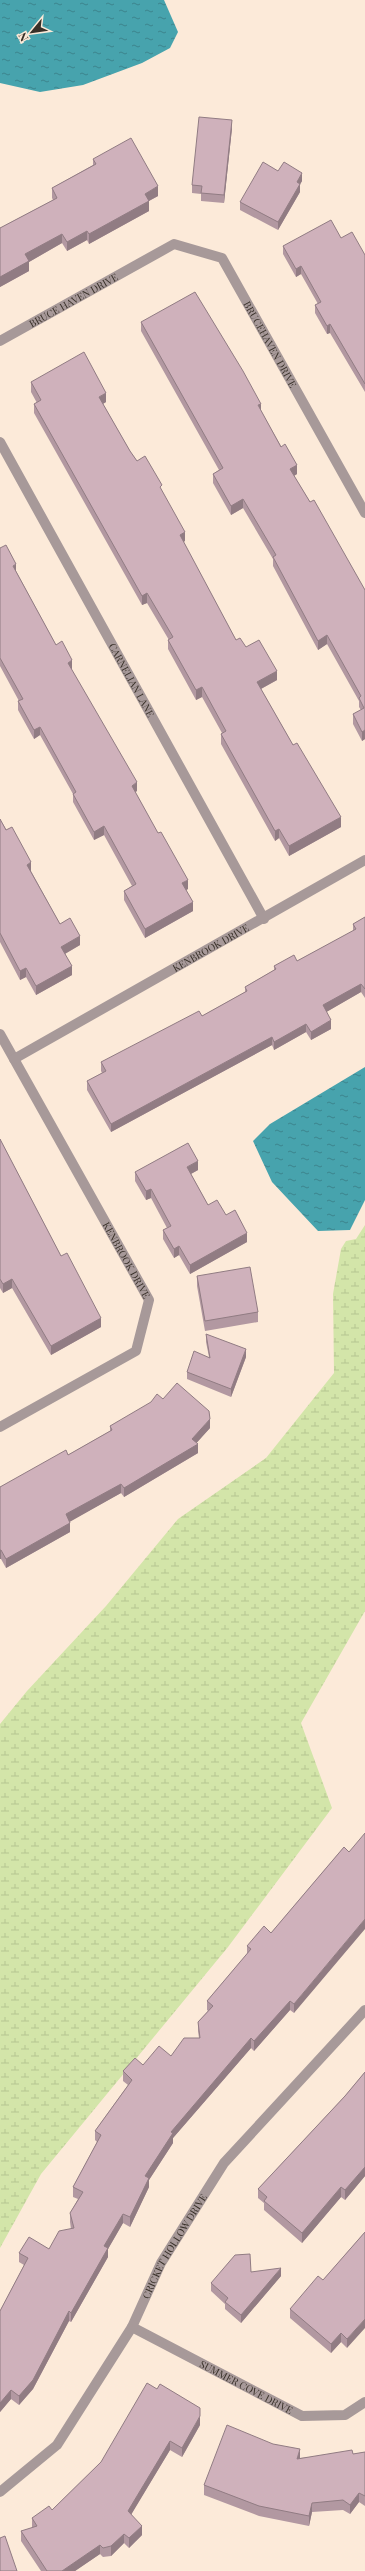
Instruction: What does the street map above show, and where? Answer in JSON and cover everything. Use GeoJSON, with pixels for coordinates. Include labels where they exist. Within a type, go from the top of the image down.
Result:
{"type":"FeatureCollection","features":[{"type":"Feature","properties":{"kind":"street","name":"BRUCEHAVEN DRIVE"},"geometry":{"type":"LineString","coordinates":[[147,259],[174,244],[222,258],[365,513]]}},
{"type":"Feature","properties":{"kind":"street","name":"BRUCE HAVEN DRIVE"},"geometry":{"type":"LineString","coordinates":[[0,341],[147,259]]}},
{"type":"Feature","properties":{"kind":"street","name":"CARNELIAN LANE"},"geometry":{"type":"LineString","coordinates":[[0,442],[264,919]]}},
{"type":"Feature","properties":{"kind":"street","name":"KENBROOK DRIVE"},"geometry":{"type":"LineString","coordinates":[[14,1059],[264,919],[365,860]]}},
{"type":"Feature","properties":{"kind":"street","name":"KENBROOK DRIVE"},"geometry":{"type":"LineString","coordinates":[[0,1034],[149,1300],[136,1351],[0,1427]]}},
{"type":"Feature","properties":{"kind":"street","name":"CRICKET HOLLOW DRIVE"},"geometry":{"type":"LineString","coordinates":[[0,2492],[57,2445],[132,2327],[161,2263],[224,2163],[365,2010]]}},
{"type":"Feature","properties":{"kind":"street","name":"SUMMER COVE DRIVE"},"geometry":{"type":"LineString","coordinates":[[132,2327],[302,2416],[345,2415],[365,2402]]}},
{"type":"Feature","properties":{"kind":"green space"},"geometry":{"type":"Polygon","coordinates":[[[365,1225],[365,1611],[301,1723],[332,1808],[228,1947],[41,2174],[0,2248],[0,1724],[27,1691],[106,1606],[178,1519],[266,1458],[334,1373],[333,1294],[341,1249],[346,1241],[356,1239],[365,1225]]]}},
{"type":"Feature","properties":{"kind":"water"},"geometry":{"type":"Polygon","coordinates":[[[0,0],[164,0],[178,32],[170,48],[142,63],[83,85],[40,92],[0,83],[0,0]]]}},
{"type":"Feature","properties":{"kind":"water"},"geometry":{"type":"Polygon","coordinates":[[[365,1067],[365,1200],[350,1230],[318,1231],[272,1182],[253,1141],[270,1124],[365,1067]]]}},
{"type":"Feature","properties":{"kind":"building"},"geometry":{"type":"Polygon","coordinates":[[[199,117],[232,120],[224,195],[201,193],[202,186],[192,185],[199,117]]]}},
{"type":"Feature","properties":{"kind":"building"},"geometry":{"type":"Polygon","coordinates":[[[131,138],[158,186],[145,194],[149,201],[89,234],[87,231],[67,242],[62,234],[25,254],[29,261],[0,277],[0,228],[57,198],[52,188],[96,164],[93,159],[131,138]]]}},
{"type":"Feature","properties":{"kind":"building"},"geometry":{"type":"Polygon","coordinates":[[[263,162],[278,171],[284,162],[302,173],[297,182],[300,184],[278,222],[240,202],[263,162]]]}},
{"type":"Feature","properties":{"kind":"building"},"geometry":{"type":"Polygon","coordinates":[[[331,220],[341,238],[352,232],[365,255],[365,384],[330,324],[327,326],[315,305],[321,302],[301,266],[296,269],[283,246],[331,220]]]}},
{"type":"Feature","properties":{"kind":"building"},"geometry":{"type":"Polygon","coordinates":[[[195,292],[243,371],[261,404],[258,405],[281,447],[285,444],[297,465],[290,469],[310,502],[314,500],[365,590],[365,730],[362,732],[353,714],[364,708],[359,698],[361,696],[327,635],[318,641],[273,557],[276,555],[243,499],[231,506],[213,474],[223,468],[141,322],[195,292]]]}},
{"type":"Feature","properties":{"kind":"building"},"geometry":{"type":"Polygon","coordinates":[[[84,352],[106,393],[99,397],[137,461],[145,456],[162,485],[160,487],[185,532],[180,535],[236,640],[240,638],[246,647],[259,640],[277,671],[257,682],[293,745],[297,743],[341,817],[289,846],[279,829],[275,831],[221,734],[226,731],[202,687],[196,690],[168,640],[173,637],[147,593],[142,596],[34,404],[41,400],[31,382],[84,352]]]}},
{"type":"Feature","properties":{"kind":"building"},"geometry":{"type":"Polygon","coordinates":[[[6,545],[16,564],[13,566],[56,645],[62,641],[72,660],[68,663],[137,782],[132,786],[158,833],[161,832],[188,880],[182,883],[193,902],[145,929],[124,891],[136,884],[104,826],[94,832],[73,794],[76,792],[40,727],[34,730],[18,701],[23,699],[0,658],[0,548],[6,545]]]}},
{"type":"Feature","properties":{"kind":"building"},"geometry":{"type":"Polygon","coordinates":[[[0,819],[6,830],[12,827],[31,862],[27,865],[60,924],[70,918],[80,936],[61,947],[72,966],[36,986],[26,968],[20,971],[0,933],[0,819]]]}},
{"type":"Feature","properties":{"kind":"building"},"geometry":{"type":"Polygon","coordinates":[[[365,917],[365,989],[361,984],[323,1005],[331,1020],[311,1032],[306,1024],[274,1042],[272,1037],[111,1124],[87,1081],[106,1071],[101,1062],[199,1011],[202,1016],[247,991],[245,987],[276,969],[274,966],[294,955],[297,961],[356,929],[353,924],[365,917]]]}},
{"type":"Feature","properties":{"kind":"building"},"geometry":{"type":"Polygon","coordinates":[[[0,1139],[61,1256],[67,1253],[101,1318],[51,1346],[12,1279],[3,1284],[0,1279],[0,1139]]]}},
{"type":"Feature","properties":{"kind":"building"},"geometry":{"type":"Polygon","coordinates":[[[188,1143],[198,1161],[187,1167],[208,1205],[217,1200],[226,1215],[235,1210],[247,1233],[190,1265],[179,1246],[174,1249],[163,1230],[171,1226],[151,1189],[146,1191],[135,1172],[188,1143]]]}},
{"type":"Feature","properties":{"kind":"building"},"geometry":{"type":"Polygon","coordinates":[[[250,1267],[258,1312],[205,1321],[197,1276],[250,1267]]]}},
{"type":"Feature","properties":{"kind":"building"},"geometry":{"type":"Polygon","coordinates":[[[206,1334],[246,1349],[231,1389],[187,1372],[194,1351],[210,1358],[206,1334]]]}},
{"type":"Feature","properties":{"kind":"building"},"geometry":{"type":"Polygon","coordinates":[[[177,1383],[209,1411],[210,1419],[192,1439],[198,1444],[124,1488],[121,1484],[66,1514],[70,1523],[6,1559],[0,1550],[0,1487],[66,1450],[68,1455],[112,1430],[110,1426],[151,1402],[157,1394],[163,1399],[177,1383]]]}},
{"type":"Feature","properties":{"kind":"building"},"geometry":{"type":"Polygon","coordinates":[[[365,1833],[365,1919],[294,2004],[290,2001],[254,2041],[251,2038],[171,2132],[173,2133],[145,2176],[149,2178],[130,2217],[123,2214],[104,2246],[108,2248],[71,2313],[69,2311],[33,2380],[19,2396],[11,2390],[0,2403],[0,2311],[28,2258],[19,2253],[29,2237],[49,2249],[59,2231],[74,2228],[70,2213],[83,2192],[73,2187],[101,2135],[95,2131],[132,2080],[123,2071],[135,2058],[143,2065],[159,2046],[171,2056],[184,2038],[200,2038],[198,2022],[213,2006],[207,2001],[251,1949],[247,1946],[264,1926],[271,1933],[344,1847],[349,1852],[365,1833]]]}},
{"type":"Feature","properties":{"kind":"building"},"geometry":{"type":"Polygon","coordinates":[[[365,2072],[365,2167],[345,2190],[341,2187],[302,2233],[264,2201],[267,2197],[258,2189],[345,2096],[365,2072]]]}},
{"type":"Feature","properties":{"kind":"building"},"geometry":{"type":"Polygon","coordinates":[[[365,2232],[365,2319],[347,2339],[341,2333],[331,2344],[290,2309],[318,2276],[323,2280],[365,2232]]]}},
{"type":"Feature","properties":{"kind":"building"},"geometry":{"type":"Polygon","coordinates":[[[250,2254],[251,2272],[281,2268],[241,2315],[225,2302],[228,2298],[211,2283],[235,2255],[250,2254]]]}},
{"type":"Feature","properties":{"kind":"building"},"geometry":{"type":"Polygon","coordinates":[[[147,2383],[157,2389],[160,2384],[200,2408],[200,2416],[182,2448],[170,2441],[128,2511],[142,2526],[129,2538],[124,2534],[111,2546],[103,2548],[100,2545],[62,2571],[47,2571],[21,2531],[37,2526],[32,2518],[49,2506],[52,2510],[101,2462],[147,2383]]]}},
{"type":"Feature","properties":{"kind":"building"},"geometry":{"type":"Polygon","coordinates":[[[227,2425],[273,2444],[300,2449],[297,2459],[352,2450],[353,2454],[365,2452],[365,2496],[359,2493],[350,2505],[343,2500],[312,2503],[309,2516],[259,2506],[204,2485],[227,2425]]]}},
{"type":"Feature","properties":{"kind":"building"},"geometry":{"type":"Polygon","coordinates":[[[5,2536],[17,2571],[0,2571],[0,2538],[5,2536]]]}}]}
